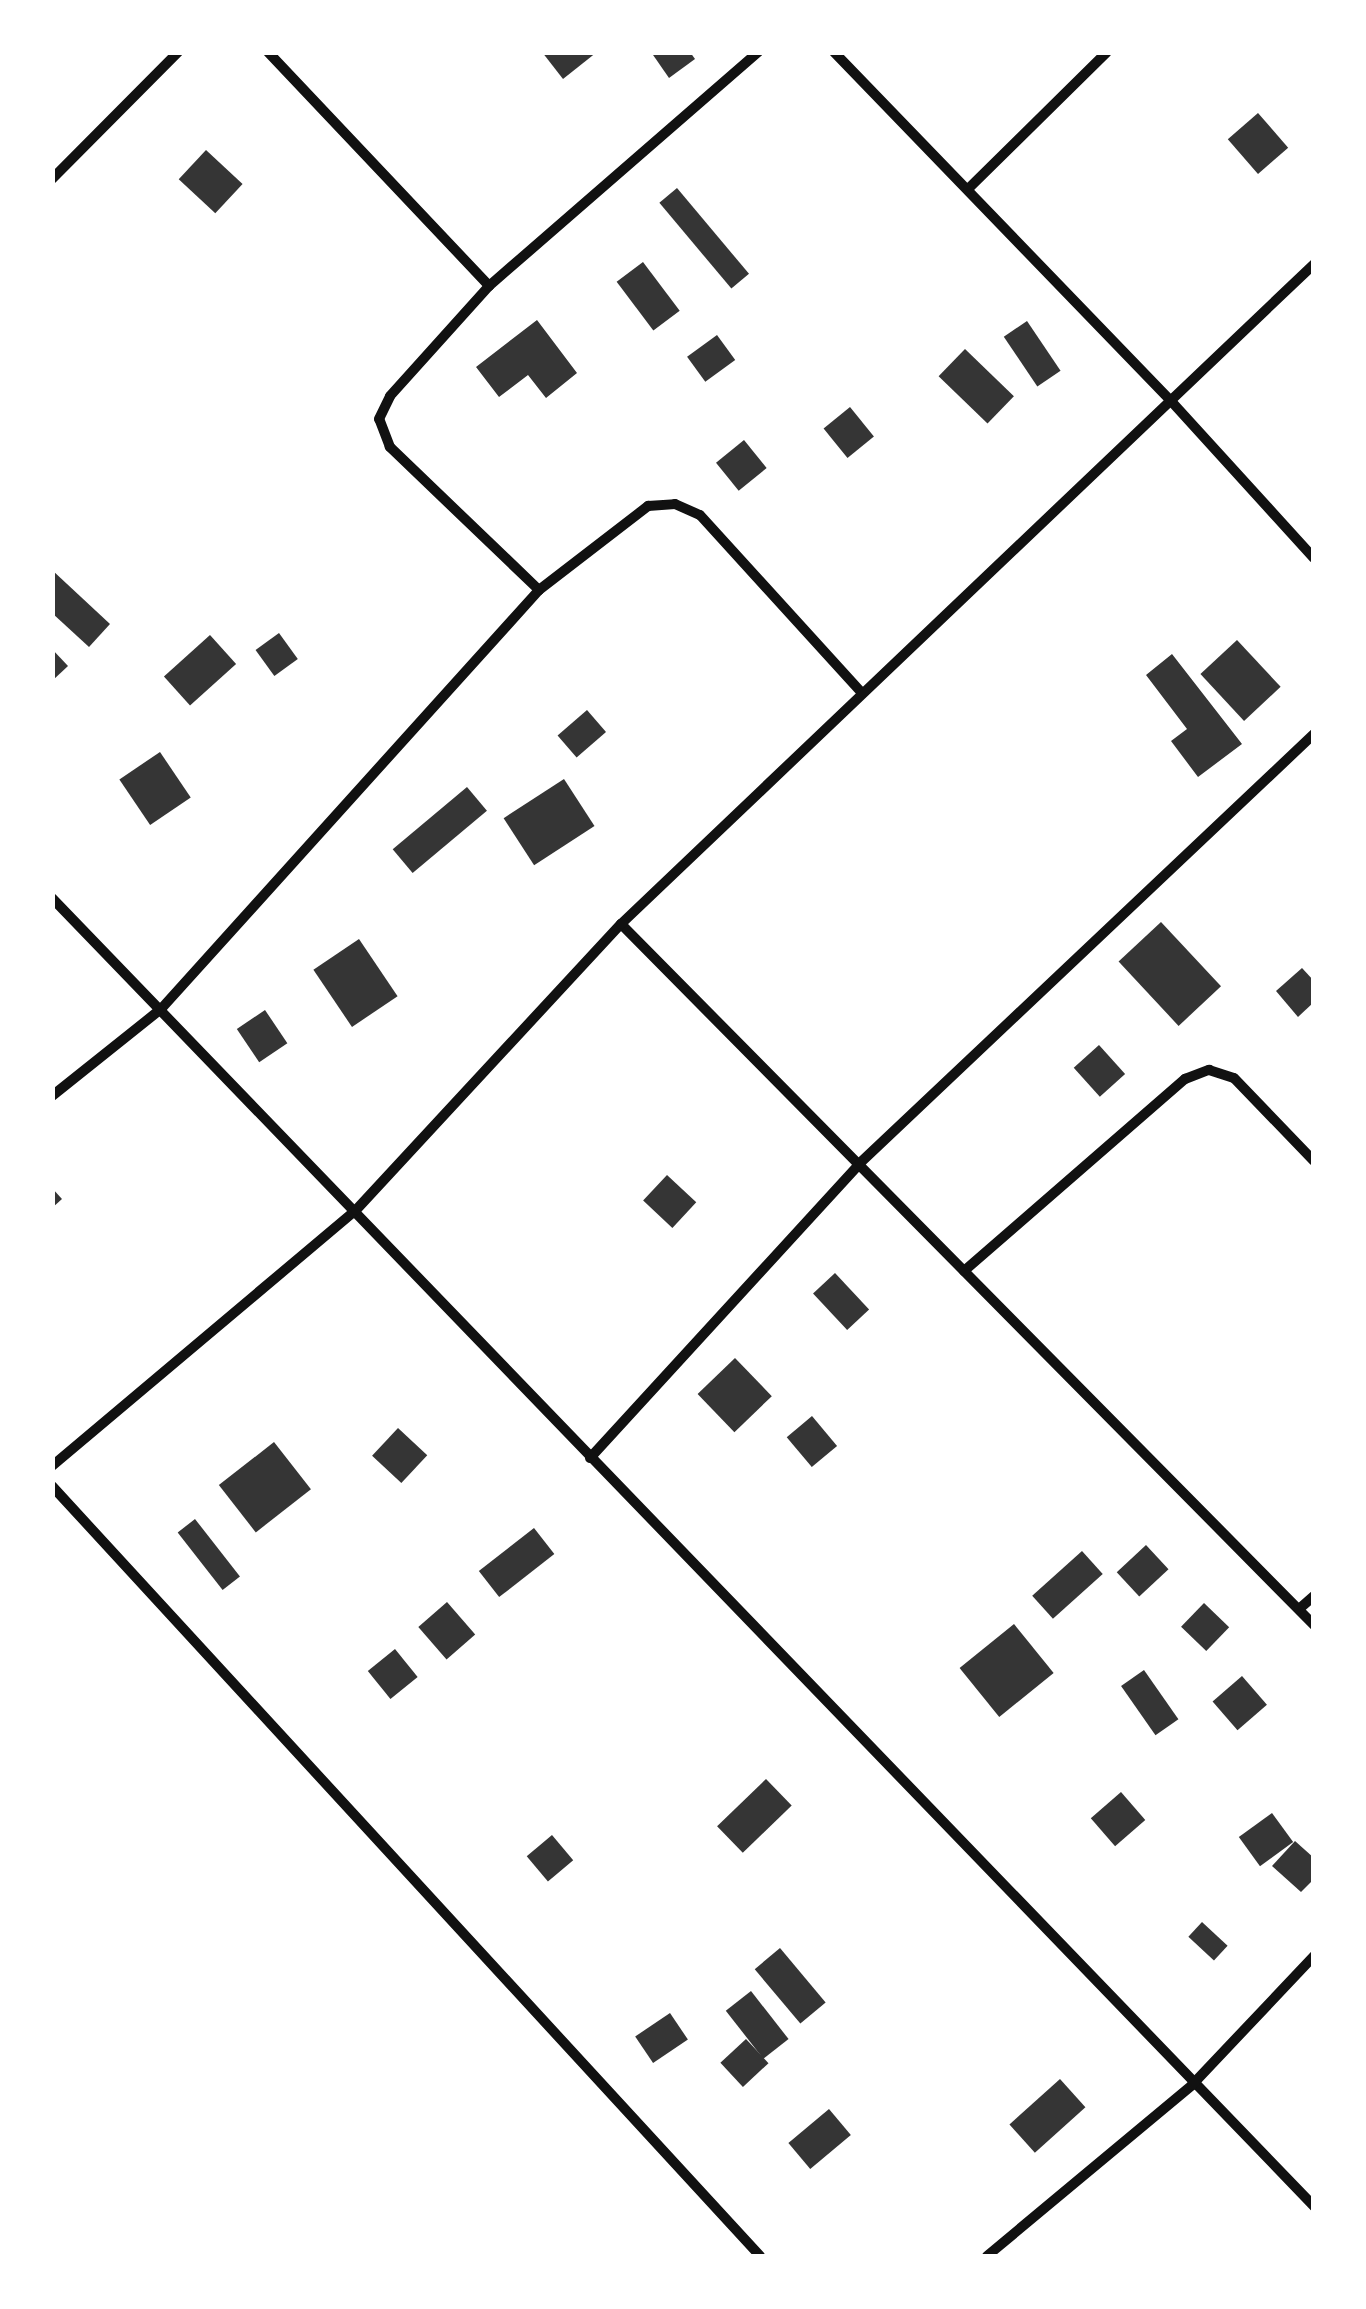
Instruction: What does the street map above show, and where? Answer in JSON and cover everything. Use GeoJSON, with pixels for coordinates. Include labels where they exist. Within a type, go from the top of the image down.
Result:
{"type":"FeatureCollection","features":[{"type":"Feature","properties":{"kind":"street"},"geometry":{"type":"LineString","coordinates":[[52,179],[178,52]]}},
{"type":"Feature","properties":{"kind":"street"},"geometry":{"type":"LineString","coordinates":[[268,52],[489,286]]}},
{"type":"Feature","properties":{"kind":"street"},"geometry":{"type":"LineString","coordinates":[[539,590],[390,447],[379,419],[390,396],[489,286],[758,52]]}},
{"type":"Feature","properties":{"kind":"street"},"geometry":{"type":"LineString","coordinates":[[834,52],[1170,401],[1314,558]]}},
{"type":"Feature","properties":{"kind":"street"},"geometry":{"type":"LineString","coordinates":[[968,189],[1107,52]]}},
{"type":"Feature","properties":{"kind":"street"},"geometry":{"type":"LineString","coordinates":[[52,1466],[356,1210],[621,924],[1314,264]]}},
{"type":"Feature","properties":{"kind":"street"},"geometry":{"type":"LineString","coordinates":[[52,1096],[161,1009],[539,590],[648,506],[675,504],[700,515],[862,693]]}},
{"type":"Feature","properties":{"kind":"street"},"geometry":{"type":"LineString","coordinates":[[590,1458],[860,1163],[1314,734]]}},
{"type":"Feature","properties":{"kind":"street"},"geometry":{"type":"LineString","coordinates":[[52,898],[356,1210],[1192,2085],[1314,2206]]}},
{"type":"Feature","properties":{"kind":"street"},"geometry":{"type":"LineString","coordinates":[[621,924],[1314,1625]]}},
{"type":"Feature","properties":{"kind":"street"},"geometry":{"type":"LineString","coordinates":[[964,1271],[1185,1079],[1209,1070],[1234,1078],[1314,1161]]}},
{"type":"Feature","properties":{"kind":"street"},"geometry":{"type":"LineString","coordinates":[[52,1486],[760,2256]]}},
{"type":"Feature","properties":{"kind":"street"},"geometry":{"type":"LineString","coordinates":[[1298,1609],[1314,1596]]}},
{"type":"Feature","properties":{"kind":"street"},"geometry":{"type":"LineString","coordinates":[[987,2256],[1192,2085],[1314,1956]]}},
{"type":"Feature","properties":{"kind":"building"},"geometry":{"type":"Polygon","coordinates":[[[542,52],[597,52],[563,79],[542,52]]]}},
{"type":"Feature","properties":{"kind":"building"},"geometry":{"type":"Polygon","coordinates":[[[651,52],[690,52],[695,59],[669,78],[651,52]]]}},
{"type":"Feature","properties":{"kind":"building"},"geometry":{"type":"Polygon","coordinates":[[[1258,113],[1288,148],[1258,174],[1228,139],[1258,113]]]}},
{"type":"Feature","properties":{"kind":"building"},"geometry":{"type":"Polygon","coordinates":[[[206,150],[243,184],[215,213],[179,179],[206,150]]]}},
{"type":"Feature","properties":{"kind":"building"},"geometry":{"type":"Polygon","coordinates":[[[677,188],[749,274],[731,289],[659,203],[677,188]]]}},
{"type":"Feature","properties":{"kind":"building"},"geometry":{"type":"Polygon","coordinates":[[[643,262],[680,311],[653,331],[617,282],[643,262]]]}},
{"type":"Feature","properties":{"kind":"building"},"geometry":{"type":"Polygon","coordinates":[[[537,320],[577,373],[546,398],[528,375],[499,397],[476,367],[537,320]]]}},
{"type":"Feature","properties":{"kind":"building"},"geometry":{"type":"Polygon","coordinates":[[[1027,321],[1061,371],[1037,386],[1004,337],[1027,321]]]}},
{"type":"Feature","properties":{"kind":"building"},"geometry":{"type":"Polygon","coordinates":[[[717,335],[735,360],[705,382],[687,357],[717,335]]]}},
{"type":"Feature","properties":{"kind":"building"},"geometry":{"type":"Polygon","coordinates":[[[965,349],[1014,396],[988,424],[939,376],[965,349]]]}},
{"type":"Feature","properties":{"kind":"building"},"geometry":{"type":"Polygon","coordinates":[[[850,407],[874,437],[847,458],[824,428],[850,407]]]}},
{"type":"Feature","properties":{"kind":"building"},"geometry":{"type":"Polygon","coordinates":[[[744,440],[767,468],[739,491],[716,463],[744,440]]]}},
{"type":"Feature","properties":{"kind":"building"},"geometry":{"type":"Polygon","coordinates":[[[52,570],[110,624],[89,647],[52,613],[52,570]]]}},
{"type":"Feature","properties":{"kind":"building"},"geometry":{"type":"Polygon","coordinates":[[[279,633],[298,659],[274,676],[256,650],[279,633]]]}},
{"type":"Feature","properties":{"kind":"building"},"geometry":{"type":"Polygon","coordinates":[[[210,635],[236,664],[190,705],[164,676],[210,635]]]}},
{"type":"Feature","properties":{"kind":"building"},"geometry":{"type":"Polygon","coordinates":[[[1237,640],[1281,687],[1244,721],[1200,674],[1237,640]]]}},
{"type":"Feature","properties":{"kind":"building"},"geometry":{"type":"Polygon","coordinates":[[[52,649],[68,666],[52,681],[52,649]]]}},
{"type":"Feature","properties":{"kind":"building"},"geometry":{"type":"Polygon","coordinates":[[[1172,654],[1242,744],[1198,777],[1171,741],[1187,729],[1146,675],[1172,654]]]}},
{"type":"Feature","properties":{"kind":"building"},"geometry":{"type":"Polygon","coordinates":[[[587,710],[606,732],[577,757],[558,736],[587,710]]]}},
{"type":"Feature","properties":{"kind":"building"},"geometry":{"type":"Polygon","coordinates":[[[160,752],[191,798],[150,825],[119,779],[160,752]]]}},
{"type":"Feature","properties":{"kind":"building"},"geometry":{"type":"Polygon","coordinates":[[[564,779],[594,826],[534,865],[504,818],[564,779]]]}},
{"type":"Feature","properties":{"kind":"building"},"geometry":{"type":"Polygon","coordinates":[[[467,787],[487,811],[413,873],[393,849],[467,787]]]}},
{"type":"Feature","properties":{"kind":"building"},"geometry":{"type":"Polygon","coordinates":[[[1161,922],[1221,986],[1179,1026],[1119,962],[1161,922]]]}},
{"type":"Feature","properties":{"kind":"building"},"geometry":{"type":"Polygon","coordinates":[[[359,939],[398,996],[352,1027],[313,970],[359,939]]]}},
{"type":"Feature","properties":{"kind":"building"},"geometry":{"type":"Polygon","coordinates":[[[1302,968],[1314,981],[1314,1002],[1298,1017],[1276,991],[1302,968]]]}},
{"type":"Feature","properties":{"kind":"building"},"geometry":{"type":"Polygon","coordinates":[[[265,1010],[287,1043],[259,1062],[237,1029],[265,1010]]]}},
{"type":"Feature","properties":{"kind":"building"},"geometry":{"type":"Polygon","coordinates":[[[1099,1045],[1125,1074],[1100,1097],[1074,1068],[1099,1045]]]}},
{"type":"Feature","properties":{"kind":"building"},"geometry":{"type":"Polygon","coordinates":[[[667,1175],[696,1202],[672,1228],[643,1201],[667,1175]]]}},
{"type":"Feature","properties":{"kind":"building"},"geometry":{"type":"Polygon","coordinates":[[[52,1188],[62,1199],[52,1208],[52,1188]]]}},
{"type":"Feature","properties":{"kind":"building"},"geometry":{"type":"Polygon","coordinates":[[[835,1273],[869,1310],[847,1330],[813,1293],[835,1273]]]}},
{"type":"Feature","properties":{"kind":"building"},"geometry":{"type":"Polygon","coordinates":[[[735,1358],[772,1396],[734,1432],[698,1394],[735,1358]]]}},
{"type":"Feature","properties":{"kind":"building"},"geometry":{"type":"Polygon","coordinates":[[[812,1416],[837,1446],[812,1467],[787,1437],[812,1416]]]}},
{"type":"Feature","properties":{"kind":"building"},"geometry":{"type":"Polygon","coordinates":[[[398,1428],[427,1455],[401,1483],[372,1456],[398,1428]]]}},
{"type":"Feature","properties":{"kind":"building"},"geometry":{"type":"Polygon","coordinates":[[[274,1442],[311,1489],[256,1532],[219,1485],[274,1442]]]}},
{"type":"Feature","properties":{"kind":"building"},"geometry":{"type":"Polygon","coordinates":[[[195,1519],[240,1577],[223,1590],[178,1533],[195,1519]]]}},
{"type":"Feature","properties":{"kind":"building"},"geometry":{"type":"Polygon","coordinates":[[[534,1528],[554,1554],[499,1597],[479,1571],[534,1528]]]}},
{"type":"Feature","properties":{"kind":"building"},"geometry":{"type":"Polygon","coordinates":[[[1146,1545],[1169,1569],[1139,1596],[1117,1572],[1146,1545]]]}},
{"type":"Feature","properties":{"kind":"building"},"geometry":{"type":"Polygon","coordinates":[[[1082,1551],[1103,1574],[1053,1619],[1032,1596],[1082,1551]]]}},
{"type":"Feature","properties":{"kind":"building"},"geometry":{"type":"Polygon","coordinates":[[[447,1602],[475,1634],[447,1659],[418,1627],[447,1602]]]}},
{"type":"Feature","properties":{"kind":"building"},"geometry":{"type":"Polygon","coordinates":[[[1204,1603],[1229,1627],[1206,1651],[1181,1627],[1204,1603]]]}},
{"type":"Feature","properties":{"kind":"building"},"geometry":{"type":"Polygon","coordinates":[[[1014,1624],[1054,1673],[999,1717],[960,1668],[1014,1624]]]}},
{"type":"Feature","properties":{"kind":"building"},"geometry":{"type":"Polygon","coordinates":[[[395,1649],[418,1677],[390,1699],[368,1671],[395,1649]]]}},
{"type":"Feature","properties":{"kind":"building"},"geometry":{"type":"Polygon","coordinates":[[[1144,1670],[1178,1719],[1155,1735],[1121,1686],[1144,1670]]]}},
{"type":"Feature","properties":{"kind":"building"},"geometry":{"type":"Polygon","coordinates":[[[1242,1676],[1267,1705],[1237,1730],[1213,1702],[1242,1676]]]}},
{"type":"Feature","properties":{"kind":"building"},"geometry":{"type":"Polygon","coordinates":[[[766,1779],[792,1806],[743,1853],[717,1826],[766,1779]]]}},
{"type":"Feature","properties":{"kind":"building"},"geometry":{"type":"Polygon","coordinates":[[[1121,1792],[1145,1820],[1115,1846],[1091,1818],[1121,1792]]]}},
{"type":"Feature","properties":{"kind":"building"},"geometry":{"type":"Polygon","coordinates":[[[1272,1813],[1293,1842],[1260,1866],[1239,1837],[1272,1813]]]}},
{"type":"Feature","properties":{"kind":"building"},"geometry":{"type":"Polygon","coordinates":[[[552,1835],[573,1860],[548,1881],[527,1856],[552,1835]]]}},
{"type":"Feature","properties":{"kind":"building"},"geometry":{"type":"Polygon","coordinates":[[[1295,1841],[1314,1858],[1314,1879],[1301,1892],[1272,1866],[1295,1841]]]}},
{"type":"Feature","properties":{"kind":"building"},"geometry":{"type":"Polygon","coordinates":[[[1202,1922],[1228,1946],[1214,1960],[1188,1937],[1202,1922]]]}},
{"type":"Feature","properties":{"kind":"building"},"geometry":{"type":"Polygon","coordinates":[[[780,1948],[826,2002],[800,2024],[755,1969],[780,1948]]]}},
{"type":"Feature","properties":{"kind":"building"},"geometry":{"type":"Polygon","coordinates":[[[751,1991],[789,2039],[763,2059],[726,2011],[751,1991]]]}},
{"type":"Feature","properties":{"kind":"building"},"geometry":{"type":"Polygon","coordinates":[[[670,2013],[688,2040],[653,2063],[635,2036],[670,2013]]]}},
{"type":"Feature","properties":{"kind":"building"},"geometry":{"type":"Polygon","coordinates":[[[746,2039],[769,2063],[743,2087],[720,2063],[746,2039]]]}},
{"type":"Feature","properties":{"kind":"building"},"geometry":{"type":"Polygon","coordinates":[[[1060,2079],[1085,2107],[1035,2153],[1009,2125],[1060,2079]]]}},
{"type":"Feature","properties":{"kind":"building"},"geometry":{"type":"Polygon","coordinates":[[[829,2109],[851,2135],[810,2169],[788,2143],[829,2109]]]}}]}
